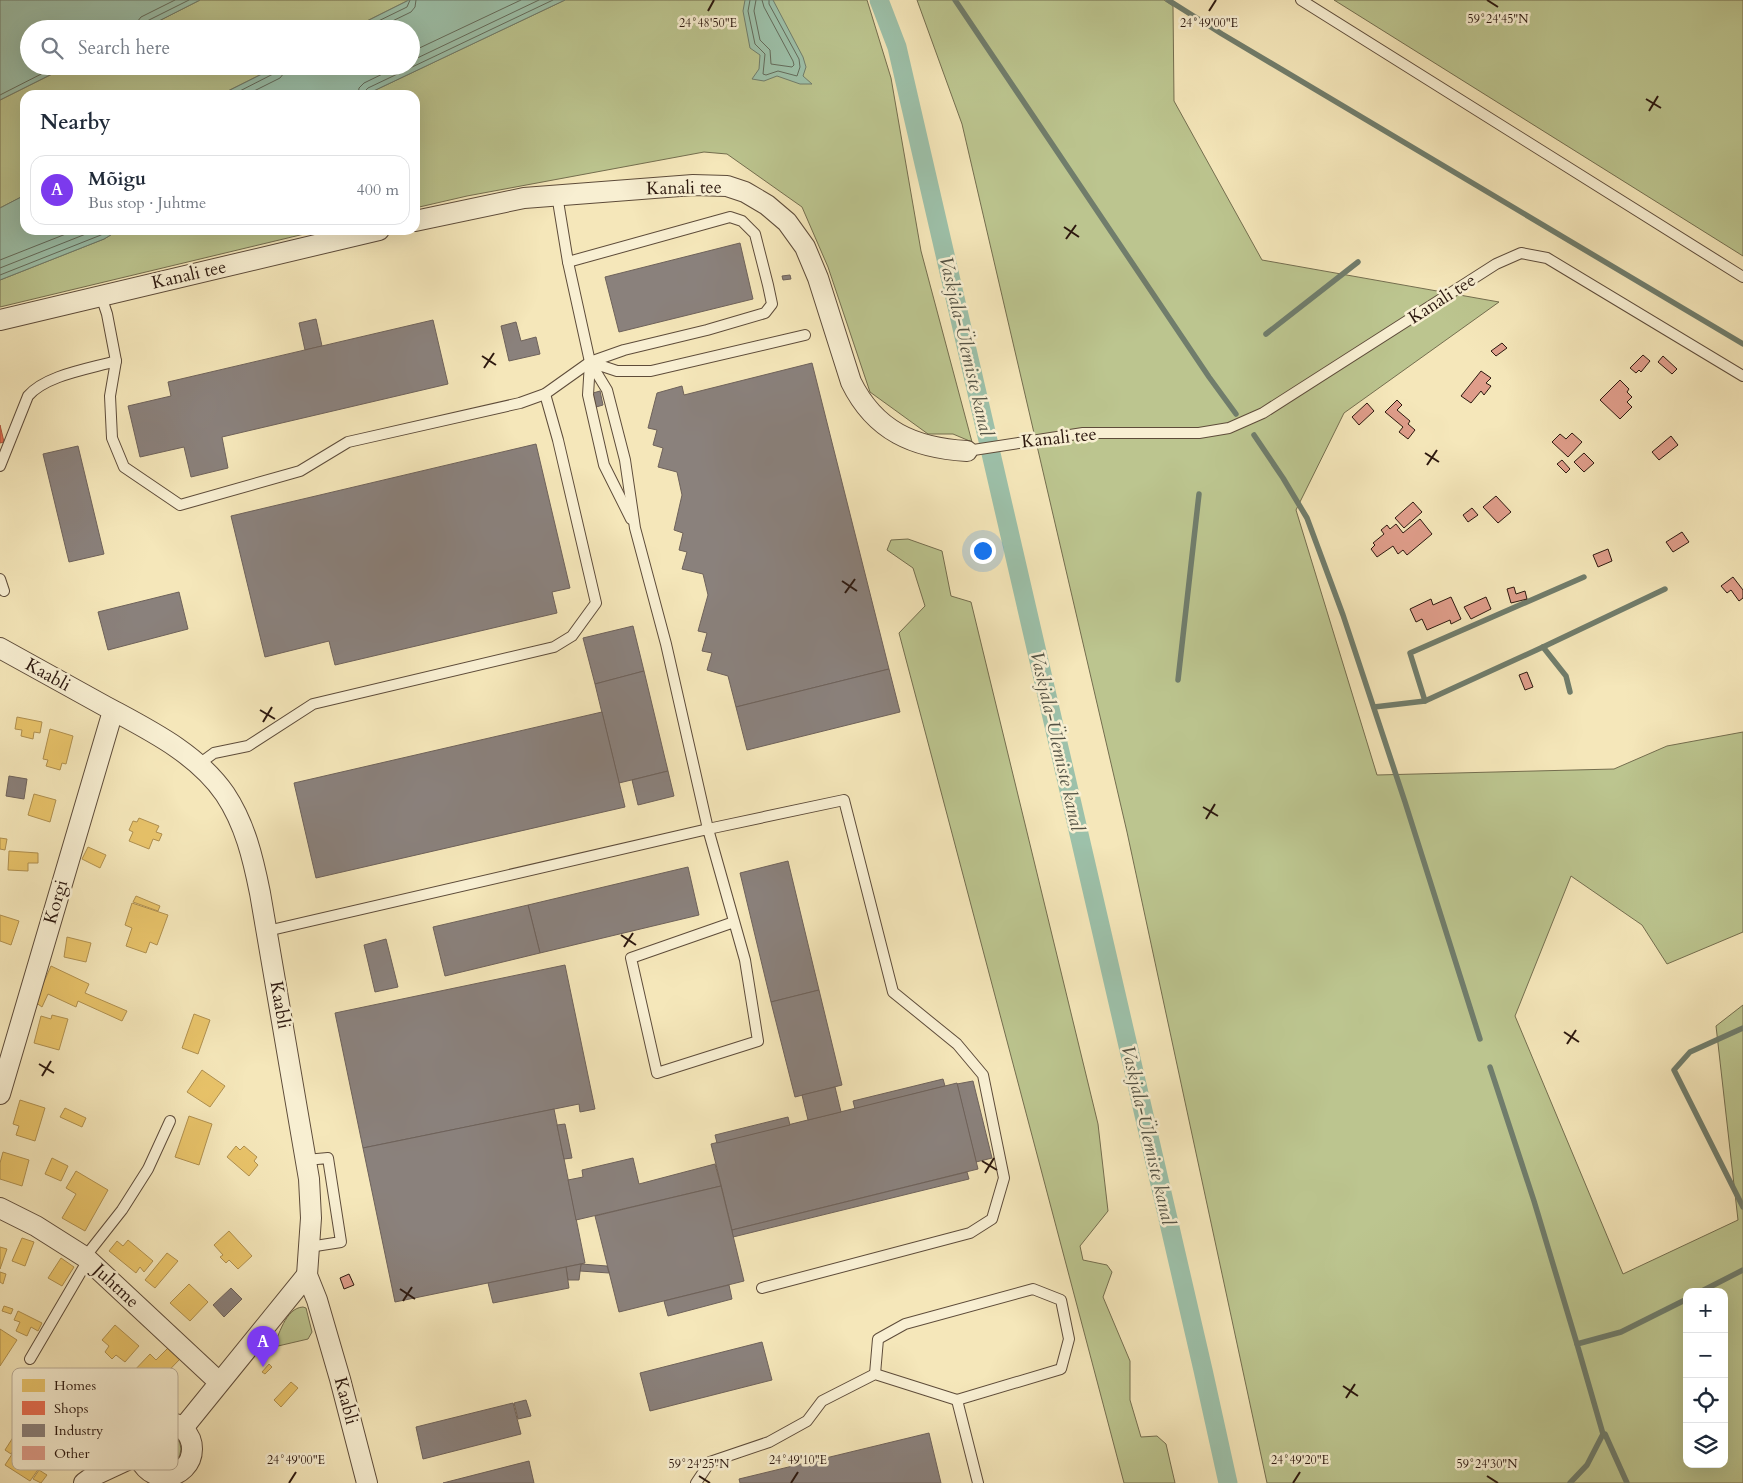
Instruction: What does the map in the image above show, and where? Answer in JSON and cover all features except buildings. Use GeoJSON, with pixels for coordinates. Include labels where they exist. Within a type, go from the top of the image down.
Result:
{"type":"FeatureCollection","features":[{"type":"Feature","properties":{"kind":"street","name":"Kanali tee"},"geometry":{"type":"LineString","coordinates":[[420,220],[524,198],[692,185],[727,186],[746,192],[767,204],[787,222],[805,247],[818,278],[851,382],[859,399],[886,428],[904,438],[944,450],[967,451]]}},
{"type":"Feature","properties":{"kind":"street","name":"Kanali tee"},"geometry":{"type":"LineString","coordinates":[[0,320],[358,235]]}},
{"type":"Feature","properties":{"kind":"street","name":"Kaabli"},"geometry":{"type":"LineString","coordinates":[[0,648],[164,739],[199,764],[225,794],[243,827],[254,861],[309,1179],[308,1275],[342,1386],[366,1483]]}},
{"type":"Feature","properties":{"kind":"street","name":"Korgi"},"geometry":{"type":"LineString","coordinates":[[0,1094],[113,711]]}},
{"type":"Feature","properties":{"kind":"street","name":"Juhtme"},"geometry":{"type":"LineString","coordinates":[[0,1208],[36,1226],[86,1258],[219,1382]]}},
{"type":"Feature","properties":{"kind":"street"},"geometry":{"type":"LineString","coordinates":[[183,1428],[308,1275]]}},
{"type":"Feature","properties":{"kind":"street"},"geometry":{"type":"LineString","coordinates":[[148,1470],[151,1473],[173,1479],[190,1460],[193,1448],[190,1437],[178,1425]]}},
{"type":"Feature","properties":{"kind":"street"},"geometry":{"type":"LineString","coordinates":[[84,1483],[106,1470]]}},
{"type":"Feature","properties":{"kind":"lane"},"geometry":{"type":"LineString","coordinates":[[1301,0],[1743,277]]}},
{"type":"Feature","properties":{"kind":"lane"},"geometry":{"type":"LineString","coordinates":[[556,196],[590,362],[588,394],[604,465],[636,528]]}},
{"type":"Feature","properties":{"kind":"lane"},"geometry":{"type":"LineString","coordinates":[[101,296],[116,361],[110,396],[112,438],[124,467],[180,505],[300,470],[348,442],[520,403],[545,394],[590,362],[624,350],[707,330],[764,313],[772,304],[755,234],[742,221],[730,217],[568,262]]}},
{"type":"Feature","properties":{"kind":"lane","name":"Kanali tee"},"geometry":{"type":"LineString","coordinates":[[967,451],[1083,433],[1199,433],[1229,428],[1263,413],[1496,264],[1521,253],[1547,258],[1743,376]]}},
{"type":"Feature","properties":{"kind":"lane"},"geometry":{"type":"LineString","coordinates":[[590,362],[617,370],[651,371],[805,335]]}},
{"type":"Feature","properties":{"kind":"lane"},"geometry":{"type":"LineString","coordinates":[[0,466],[28,396],[35,388],[57,378],[116,361]]}},
{"type":"Feature","properties":{"kind":"lane"},"geometry":{"type":"LineString","coordinates":[[590,362],[607,390],[625,460],[636,528],[666,644],[708,829],[745,960],[758,1041],[657,1073],[630,958],[734,922]]}},
{"type":"Feature","properties":{"kind":"lane"},"geometry":{"type":"LineString","coordinates":[[199,764],[214,753],[248,746],[313,704],[554,648],[572,636],[596,603],[558,440],[545,394]]}},
{"type":"Feature","properties":{"kind":"lane"},"geometry":{"type":"LineString","coordinates":[[0,578],[4,591]]}},
{"type":"Feature","properties":{"kind":"lane"},"geometry":{"type":"LineString","coordinates":[[267,931],[708,829],[844,800],[893,992],[957,1044],[983,1075],[1004,1178],[992,1219],[970,1233],[762,1288]]}},
{"type":"Feature","properties":{"kind":"lane"},"geometry":{"type":"LineString","coordinates":[[30,1359],[86,1258],[127,1202],[148,1169],[170,1121]]}},
{"type":"Feature","properties":{"kind":"lane"},"geometry":{"type":"LineString","coordinates":[[306,1160],[328,1158],[341,1242],[309,1246]]}},
{"type":"Feature","properties":{"kind":"lane"},"geometry":{"type":"LineString","coordinates":[[696,1483],[710,1462],[769,1442],[807,1420],[822,1401],[875,1374],[957,1400],[1061,1369],[1069,1339],[1061,1300],[1033,1289],[905,1324],[878,1339],[875,1374]]}},
{"type":"Feature","properties":{"kind":"lane"},"geometry":{"type":"LineString","coordinates":[[957,1400],[978,1483]]}},
{"type":"Feature","properties":{"kind":"shaded area"},"geometry":{"type":"Polygon","coordinates":[[[200,0],[409,0],[369,20],[161,20],[200,0]]]}},
{"type":"Feature","properties":{"kind":"shaded area"},"geometry":{"type":"Polygon","coordinates":[[[565,0],[867,0],[891,78],[921,251],[972,442],[953,434],[928,434],[870,392],[828,267],[802,207],[727,154],[704,152],[467,196],[420,207],[420,90],[376,90],[407,75],[420,75],[420,69],[565,0]]]}},
{"type":"Feature","properties":{"kind":"shaded area"},"geometry":{"type":"Polygon","coordinates":[[[917,0],[1164,0],[1173,6],[1174,101],[1262,260],[1499,302],[1344,413],[1296,510],[1377,775],[1614,769],[1667,746],[1743,732],[1743,932],[1667,964],[1642,925],[1571,876],[1515,1016],[1623,1274],[1738,1220],[1716,1026],[1743,1005],[1743,1483],[1267,1483],[1127,832],[962,124],[917,0]]]}},
{"type":"Feature","properties":{"kind":"shaded area"},"geometry":{"type":"Polygon","coordinates":[[[1334,0],[1743,0],[1743,256],[1334,0]]]}},
{"type":"Feature","properties":{"kind":"shaded area"},"geometry":{"type":"Polygon","coordinates":[[[50,75],[260,75],[230,90],[20,90],[50,75]]]}},
{"type":"Feature","properties":{"kind":"shaded area"},"geometry":{"type":"Polygon","coordinates":[[[20,90],[20,198],[0,208],[0,100],[20,90]]]}},
{"type":"Feature","properties":{"kind":"shaded area"},"geometry":{"type":"Polygon","coordinates":[[[111,235],[300,235],[0,307],[0,280],[111,235]]]}},
{"type":"Feature","properties":{"kind":"shaded area"},"geometry":{"type":"Polygon","coordinates":[[[908,539],[942,551],[951,596],[971,602],[1098,1124],[1108,1211],[1080,1246],[1083,1260],[1107,1265],[1112,1272],[1103,1297],[1130,1361],[1130,1400],[1141,1437],[1157,1436],[1166,1444],[1175,1483],[1124,1483],[899,633],[925,606],[913,568],[887,550],[891,540],[908,539]]]}},
{"type":"Feature","properties":{"kind":"shaded area"},"geometry":{"type":"Polygon","coordinates":[[[303,1307],[306,1308],[312,1332],[308,1339],[278,1346],[272,1350],[287,1317],[292,1312],[303,1307]]]}},
{"type":"Feature","properties":{"kind":"shaded area"},"geometry":{"type":"Polygon","coordinates":[[[178,1440],[181,1449],[178,1458],[178,1440]]]}},
{"type":"Feature","properties":{"kind":"water"},"geometry":{"type":"Polygon","coordinates":[[[0,0],[200,0],[161,20],[20,20],[20,75],[50,75],[0,100],[0,0]]]}},
{"type":"Feature","properties":{"kind":"water"},"geometry":{"type":"Polygon","coordinates":[[[409,0],[565,0],[420,69],[420,20],[369,20],[409,0]]]}},
{"type":"Feature","properties":{"kind":"water"},"geometry":{"type":"Polygon","coordinates":[[[745,0],[773,0],[803,57],[806,67],[803,76],[812,84],[800,84],[777,76],[764,81],[752,79],[759,69],[760,55],[750,48],[743,11],[745,0]]]}},
{"type":"Feature","properties":{"kind":"water"},"geometry":{"type":"Polygon","coordinates":[[[260,75],[407,75],[376,90],[230,90],[260,75]]]}},
{"type":"Feature","properties":{"kind":"water"},"geometry":{"type":"Polygon","coordinates":[[[20,198],[20,235],[111,235],[0,280],[0,208],[20,198]]]}},
{"type":"Feature","properties":{"kind":"waterway","name":"Vaskjala-Ülemiste kanal"},"geometry":{"type":"LineString","coordinates":[[879,0],[897,47],[1228,1483]]}},
{"type":"Feature","properties":{"kind":"waterway"},"geometry":{"type":"LineString","coordinates":[[955,0],[1209,377],[1236,414]]}},
{"type":"Feature","properties":{"kind":"waterway"},"geometry":{"type":"LineString","coordinates":[[1168,0],[1743,344]]}},
{"type":"Feature","properties":{"kind":"waterway"},"geometry":{"type":"LineString","coordinates":[[1266,334],[1358,262]]}},
{"type":"Feature","properties":{"kind":"waterway"},"geometry":{"type":"LineString","coordinates":[[1254,435],[1307,518],[1343,615],[1405,802],[1480,1039]]}},
{"type":"Feature","properties":{"kind":"waterway"},"geometry":{"type":"LineString","coordinates":[[1178,680],[1199,494]]}},
{"type":"Feature","properties":{"kind":"waterway"},"geometry":{"type":"LineString","coordinates":[[1425,701],[1410,653],[1584,577]]}},
{"type":"Feature","properties":{"kind":"waterway"},"geometry":{"type":"LineString","coordinates":[[1374,707],[1425,701],[1665,589]]}},
{"type":"Feature","properties":{"kind":"waterway"},"geometry":{"type":"LineString","coordinates":[[1543,647],[1566,676],[1570,692]]}},
{"type":"Feature","properties":{"kind":"waterway"},"geometry":{"type":"LineString","coordinates":[[1743,1028],[1690,1052],[1674,1070],[1743,1207]]}},
{"type":"Feature","properties":{"kind":"waterway"},"geometry":{"type":"LineString","coordinates":[[1490,1067],[1534,1201],[1577,1344]]}},
{"type":"Feature","properties":{"kind":"waterway"},"geometry":{"type":"LineString","coordinates":[[1708,1288],[1743,1270]]}},
{"type":"Feature","properties":{"kind":"waterway"},"geometry":{"type":"LineString","coordinates":[[1570,1483],[1587,1465],[1603,1434],[1577,1344],[1621,1332],[1683,1301]]}},
{"type":"Feature","properties":{"kind":"waterway"},"geometry":{"type":"LineString","coordinates":[[1605,1434],[1627,1483]]}},
{"type":"Feature","properties":{"kind":"place","name":"Mõigu"},"geometry":{"type":"Point","coordinates":[263,1367]}}]}
